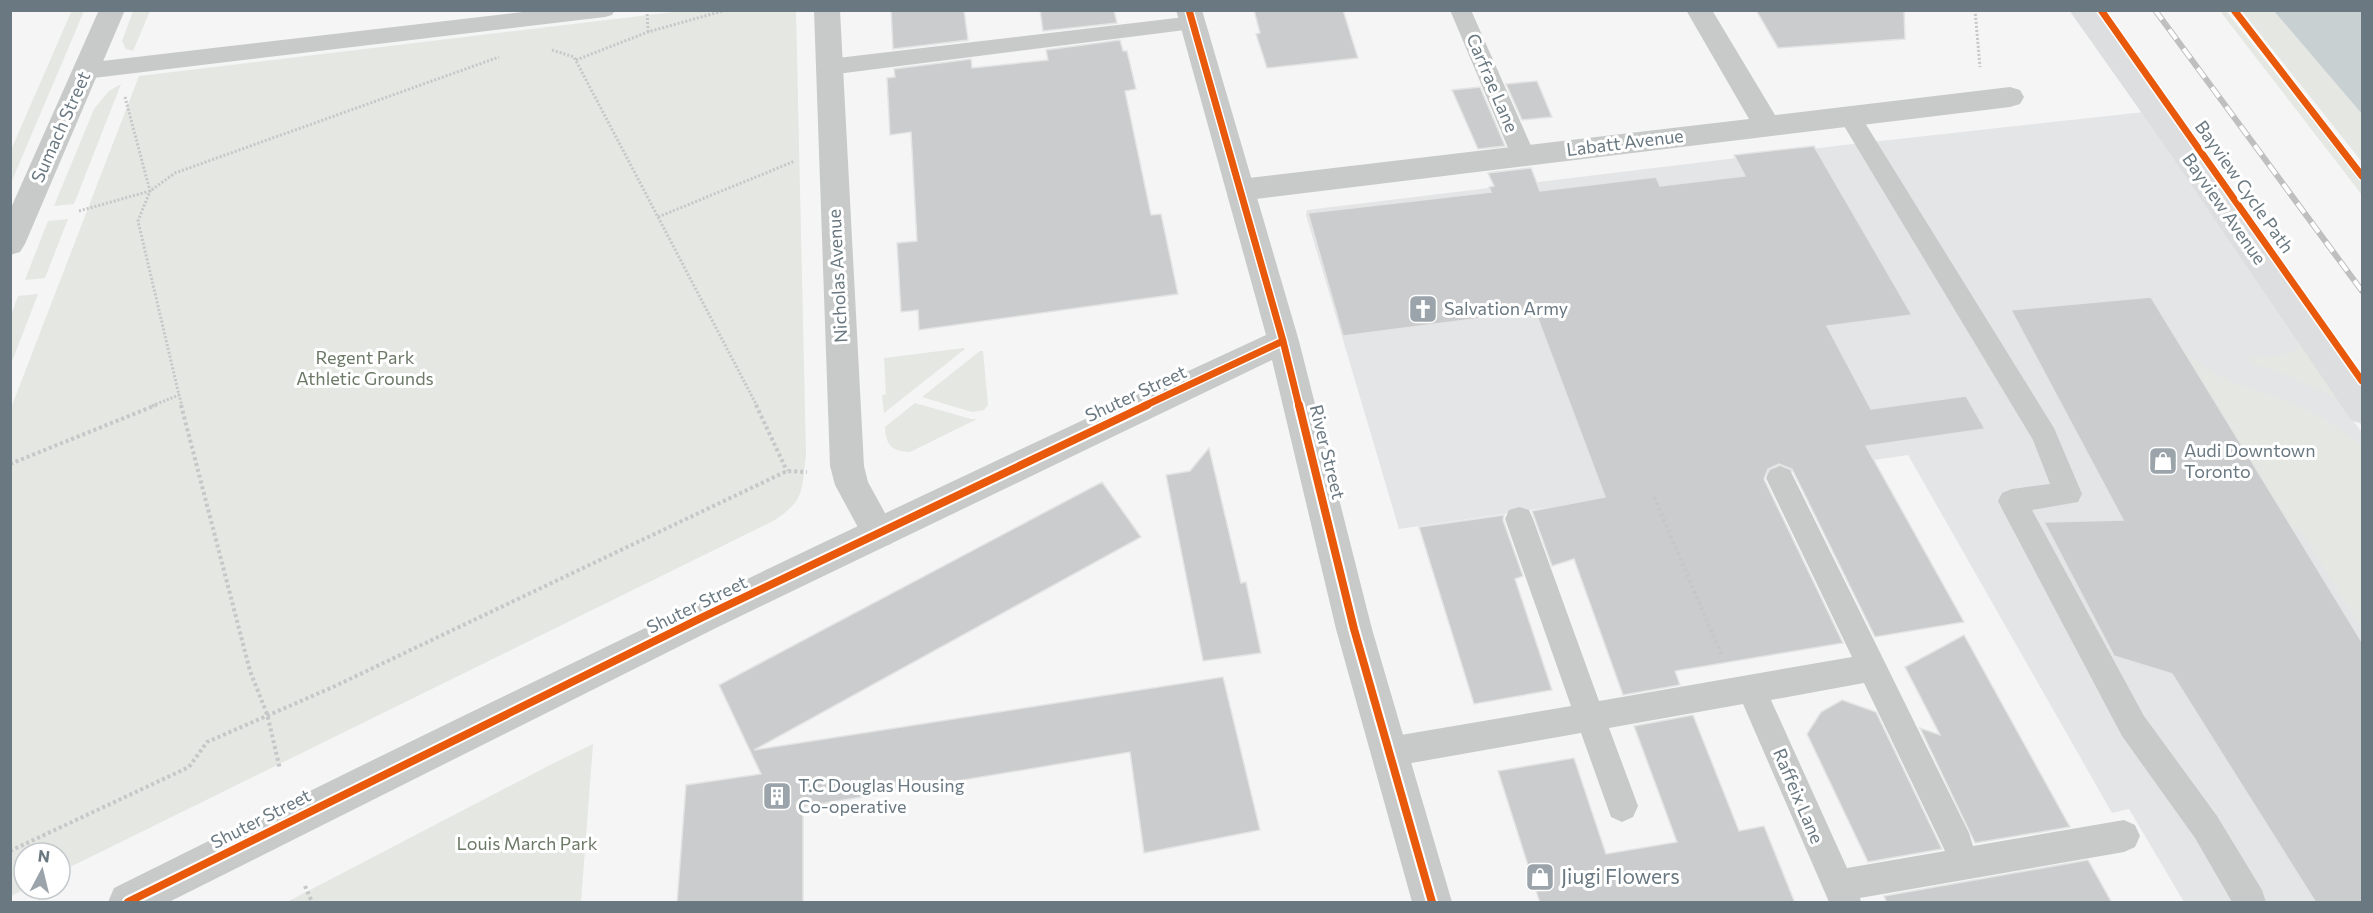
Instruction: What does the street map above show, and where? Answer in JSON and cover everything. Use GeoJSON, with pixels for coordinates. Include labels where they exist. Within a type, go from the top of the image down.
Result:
{"type":"FeatureCollection","features":[{"type":"Feature","properties":{"kind":"main road","name":"Bayview Avenue"},"geometry":{"type":"LineString","coordinates":[[2082,10],[2168,129],[2362,411]]}},
{"type":"Feature","properties":{"kind":"street","name":"Sumach Street"},"geometry":{"type":"LineString","coordinates":[[10,244],[112,10]]}},
{"type":"Feature","properties":{"kind":"street","name":"Nicholas Avenue"},"geometry":{"type":"LineString","coordinates":[[826,10],[847,466],[852,485],[879,533]]}},
{"type":"Feature","properties":{"kind":"street"},"geometry":{"type":"LineString","coordinates":[[1699,10],[1767,125]]}},
{"type":"Feature","properties":{"kind":"street","name":"River Street"},"geometry":{"type":"LineString","coordinates":[[1191,17],[1283,341],[1354,629],[1432,903]]}},
{"type":"Feature","properties":{"kind":"street","name":"Labatt Avenue"},"geometry":{"type":"LineString","coordinates":[[1240,190],[2010,97]]}},
{"type":"Feature","properties":{"kind":"street","name":"Shuter Street"},"geometry":{"type":"LineString","coordinates":[[128,903],[312,810],[879,533],[1283,341]]}},
{"type":"Feature","properties":{"kind":"lane"},"geometry":{"type":"LineString","coordinates":[[85,71],[605,10]]}},
{"type":"Feature","properties":{"kind":"lane","name":"Carfrae Lane"},"geometry":{"type":"LineString","coordinates":[[1460,10],[1523,155]]}},
{"type":"Feature","properties":{"kind":"lane"},"geometry":{"type":"LineString","coordinates":[[829,67],[1191,17]]}},
{"type":"Feature","properties":{"kind":"lane"},"geometry":{"type":"LineString","coordinates":[[1849,116],[2045,435],[2068,494],[2012,501],[2133,726],[2206,827],[2250,903]]}},
{"type":"Feature","properties":{"kind":"lane"},"geometry":{"type":"LineString","coordinates":[[1780,478],[1958,844]]}},
{"type":"Feature","properties":{"kind":"lane"},"geometry":{"type":"LineString","coordinates":[[1519,519],[1622,806]]}},
{"type":"Feature","properties":{"kind":"lane"},"geometry":{"type":"LineString","coordinates":[[1389,752],[1871,668]]}},
{"type":"Feature","properties":{"kind":"lane","name":"Raffeix Lane"},"geometry":{"type":"LineString","coordinates":[[1745,691],[1841,894]]}},
{"type":"Feature","properties":{"kind":"lane"},"geometry":{"type":"LineString","coordinates":[[1841,894],[2124,836]]}},
{"type":"Feature","properties":{"kind":"path"},"geometry":{"type":"LineString","coordinates":[[647,10],[648,32]]}},
{"type":"Feature","properties":{"kind":"path"},"geometry":{"type":"LineString","coordinates":[[576,60],[648,32],[726,10]]}},
{"type":"Feature","properties":{"kind":"path"},"geometry":{"type":"LineString","coordinates":[[1975,10],[1983,101]]}},
{"type":"Feature","properties":{"kind":"path"},"geometry":{"type":"LineString","coordinates":[[544,47],[574,57],[576,60],[766,423],[787,471]]}},
{"type":"Feature","properties":{"kind":"path"},"geometry":{"type":"LineString","coordinates":[[79,211],[150,191],[175,173],[506,54]]}},
{"type":"Feature","properties":{"kind":"path"},"geometry":{"type":"LineString","coordinates":[[124,94],[150,191],[138,221],[179,395],[250,671],[267,714],[280,769]]}},
{"type":"Feature","properties":{"kind":"path"},"geometry":{"type":"LineString","coordinates":[[658,217],[788,162],[833,156]]}},
{"type":"Feature","properties":{"kind":"path"},"geometry":{"type":"LineString","coordinates":[[10,464],[179,395]]}},
{"type":"Feature","properties":{"kind":"path"},"geometry":{"type":"LineString","coordinates":[[10,851],[189,767],[207,742],[333,687],[787,471],[813,472]]}},
{"type":"Feature","properties":{"kind":"path"},"geometry":{"type":"LineString","coordinates":[[1654,497],[1745,691]]}},
{"type":"Feature","properties":{"kind":"path"},"geometry":{"type":"LineString","coordinates":[[305,886],[312,903]]}},
{"type":"Feature","properties":{"kind":"shaded area"},"geometry":{"type":"Polygon","coordinates":[[[2274,11],[2362,11],[2362,114],[2274,11]]]}},
{"type":"Feature","properties":{"kind":"shaded area"},"geometry":{"type":"Polygon","coordinates":[[[2144,112],[2362,433],[2362,902],[2184,902],[2129,809],[2112,813],[1908,455],[1399,529],[1306,215],[1307,210],[1844,145],[2144,112]]]}},
{"type":"Feature","properties":{"kind":"green space"},"geometry":{"type":"Polygon","coordinates":[[[72,10],[84,11],[11,183],[11,150],[72,10]]]}},
{"type":"Feature","properties":{"kind":"green space"},"geometry":{"type":"Polygon","coordinates":[[[133,11],[150,11],[133,51],[126,49],[122,41],[133,11]]]}},
{"type":"Feature","properties":{"kind":"green space","name":"Regent Park Athletic Grounds"},"geometry":{"type":"Polygon","coordinates":[[[682,11],[796,11],[806,455],[802,486],[797,500],[784,514],[773,521],[72,866],[72,841],[12,841],[11,896],[11,408],[139,76],[682,11]]]}},
{"type":"Feature","properties":{"kind":"green space"},"geometry":{"type":"Polygon","coordinates":[[[2220,11],[2226,11],[2362,182],[2362,195],[2220,11]]]}},
{"type":"Feature","properties":{"kind":"green space"},"geometry":{"type":"Polygon","coordinates":[[[2242,11],[2274,11],[2362,114],[2362,162],[2242,11]]]}},
{"type":"Feature","properties":{"kind":"green space"},"geometry":{"type":"Polygon","coordinates":[[[121,84],[74,204],[54,206],[94,109],[109,91],[121,84]]]}},
{"type":"Feature","properties":{"kind":"green space"},"geometry":{"type":"Polygon","coordinates":[[[68,219],[45,278],[25,280],[48,221],[68,219]]]}},
{"type":"Feature","properties":{"kind":"green space"},"geometry":{"type":"Polygon","coordinates":[[[38,294],[11,364],[11,315],[18,296],[38,294]]]}},
{"type":"Feature","properties":{"kind":"green space"},"geometry":{"type":"Polygon","coordinates":[[[2303,346],[2340,400],[2278,371],[2251,363],[2249,360],[2251,357],[2283,356],[2303,346]]]}},
{"type":"Feature","properties":{"kind":"green space"},"geometry":{"type":"Polygon","coordinates":[[[964,348],[884,413],[882,395],[886,394],[884,358],[964,348]]]}},
{"type":"Feature","properties":{"kind":"green space"},"geometry":{"type":"Polygon","coordinates":[[[980,351],[983,351],[988,405],[984,410],[972,412],[922,397],[980,351]]]}},
{"type":"Feature","properties":{"kind":"green space"},"geometry":{"type":"Polygon","coordinates":[[[2183,351],[2206,369],[2231,382],[2287,401],[2325,419],[2362,446],[2362,628],[2300,529],[2294,530],[2183,351]]]}},
{"type":"Feature","properties":{"kind":"green space"},"geometry":{"type":"Polygon","coordinates":[[[915,403],[977,419],[910,452],[898,450],[888,443],[885,427],[915,403]]]}},
{"type":"Feature","properties":{"kind":"green space","name":"Louis March Park"},"geometry":{"type":"Polygon","coordinates":[[[593,744],[581,902],[287,902],[550,765],[593,744]]]}},
{"type":"Feature","properties":{"kind":"building"},"geometry":{"type":"Polygon","coordinates":[[[891,10],[964,10],[968,40],[893,49],[891,10]]]}},
{"type":"Feature","properties":{"kind":"building"},"geometry":{"type":"Polygon","coordinates":[[[1040,10],[1114,10],[1117,23],[1043,31],[1040,10]]]}},
{"type":"Feature","properties":{"kind":"building"},"geometry":{"type":"Polygon","coordinates":[[[1254,10],[1343,10],[1358,58],[1267,68],[1256,34],[1260,33],[1254,10]]]}},
{"type":"Feature","properties":{"kind":"building"},"geometry":{"type":"Polygon","coordinates":[[[1756,10],[1904,10],[1905,39],[1778,48],[1756,10]]]}},
{"type":"Feature","properties":{"kind":"building"},"geometry":{"type":"Polygon","coordinates":[[[1120,40],[1123,51],[1127,51],[1136,89],[1125,91],[1151,215],[1161,214],[1178,294],[919,330],[918,310],[901,312],[897,243],[917,241],[911,132],[890,135],[887,78],[895,77],[894,69],[971,59],[972,68],[1048,60],[1046,50],[1120,40]]]}},
{"type":"Feature","properties":{"kind":"building"},"geometry":{"type":"Polygon","coordinates":[[[1537,81],[1552,117],[1522,120],[1506,84],[1537,81]]]}},
{"type":"Feature","properties":{"kind":"building"},"geometry":{"type":"Polygon","coordinates":[[[1480,87],[1505,146],[1478,149],[1452,90],[1480,87]]]}},
{"type":"Feature","properties":{"kind":"building"},"geometry":{"type":"Polygon","coordinates":[[[1814,146],[1912,315],[1827,326],[1871,409],[1966,396],[1985,429],[1866,446],[1964,622],[1875,637],[1792,469],[1779,464],[1768,469],[1764,479],[1843,643],[1675,671],[1680,685],[1623,695],[1574,559],[1552,566],[1532,511],[1605,497],[1535,311],[1343,336],[1308,213],[1491,192],[1489,187],[1494,186],[1488,173],[1531,168],[1540,191],[1656,177],[1660,186],[1745,176],[1734,155],[1814,146]]]}},
{"type":"Feature","properties":{"kind":"building"},"geometry":{"type":"Polygon","coordinates":[[[2151,297],[2362,642],[2362,903],[2316,903],[2172,674],[2114,656],[2044,522],[2123,520],[2011,310],[2151,297]]]}},
{"type":"Feature","properties":{"kind":"building"},"geometry":{"type":"Polygon","coordinates":[[[1209,448],[1241,583],[1246,582],[1261,653],[1203,661],[1166,475],[1190,471],[1209,448]]]}},
{"type":"Feature","properties":{"kind":"building","name":"T.C Douglas Housing Co-operative"},"geometry":{"type":"Polygon","coordinates":[[[1102,482],[1141,537],[754,750],[1223,677],[1260,830],[1144,853],[1130,752],[803,807],[803,903],[677,903],[686,785],[761,774],[719,685],[1102,482]]]}},
{"type":"Feature","properties":{"kind":"building"},"geometry":{"type":"Polygon","coordinates":[[[1504,515],[1503,520],[1523,576],[1515,579],[1552,690],[1474,704],[1419,527],[1504,515]]]}},
{"type":"Feature","properties":{"kind":"building"},"geometry":{"type":"Polygon","coordinates":[[[1964,635],[2070,827],[1975,843],[1920,728],[1940,735],[1905,667],[1964,635]]]}},
{"type":"Feature","properties":{"kind":"building"},"geometry":{"type":"Polygon","coordinates":[[[1842,700],[1876,712],[1942,849],[1868,862],[1807,734],[1821,712],[1842,700]]]}},
{"type":"Feature","properties":{"kind":"building"},"geometry":{"type":"Polygon","coordinates":[[[1693,715],[1739,831],[1764,826],[1795,903],[1540,903],[1498,771],[1574,758],[1606,854],[1677,842],[1634,726],[1693,715]]]}},
{"type":"Feature","properties":{"kind":"building"},"geometry":{"type":"Polygon","coordinates":[[[2088,860],[2112,903],[1887,903],[1884,896],[2088,860]]]}},
{"type":"Feature","properties":{"kind":"railway"},"geometry":{"type":"LineString","coordinates":[[2155,10],[2362,291]]}},
{"type":"Feature","properties":{"kind":"cycle path"},"geometry":{"type":"LineString","coordinates":[[1189,10],[1283,341],[1354,629],[1432,902]]}},
{"type":"Feature","properties":{"kind":"cycle path","name":"Bayview Cycle Path"},"geometry":{"type":"LineString","coordinates":[[2101,10],[2362,381]]}},
{"type":"Feature","properties":{"kind":"cycle path"},"geometry":{"type":"LineString","coordinates":[[2234,10],[2362,176]]}},
{"type":"Feature","properties":{"kind":"cycle path"},"geometry":{"type":"LineString","coordinates":[[128,902],[703,617],[1283,341]]}},
{"type":"Feature","properties":{"kind":"place","name":"Salvation Army"},"geometry":{"type":"Point","coordinates":[1423,309]}},
{"type":"Feature","properties":{"kind":"place","name":"Audi Downtown Toronto"},"geometry":{"type":"Point","coordinates":[2163,461]}},
{"type":"Feature","properties":{"kind":"place","name":"T.C Douglas Housing Co-operative"},"geometry":{"type":"Point","coordinates":[777,796]}},
{"type":"Feature","properties":{"kind":"place","name":"Jiugi Flowers"},"geometry":{"type":"Point","coordinates":[1540,877]}}]}
